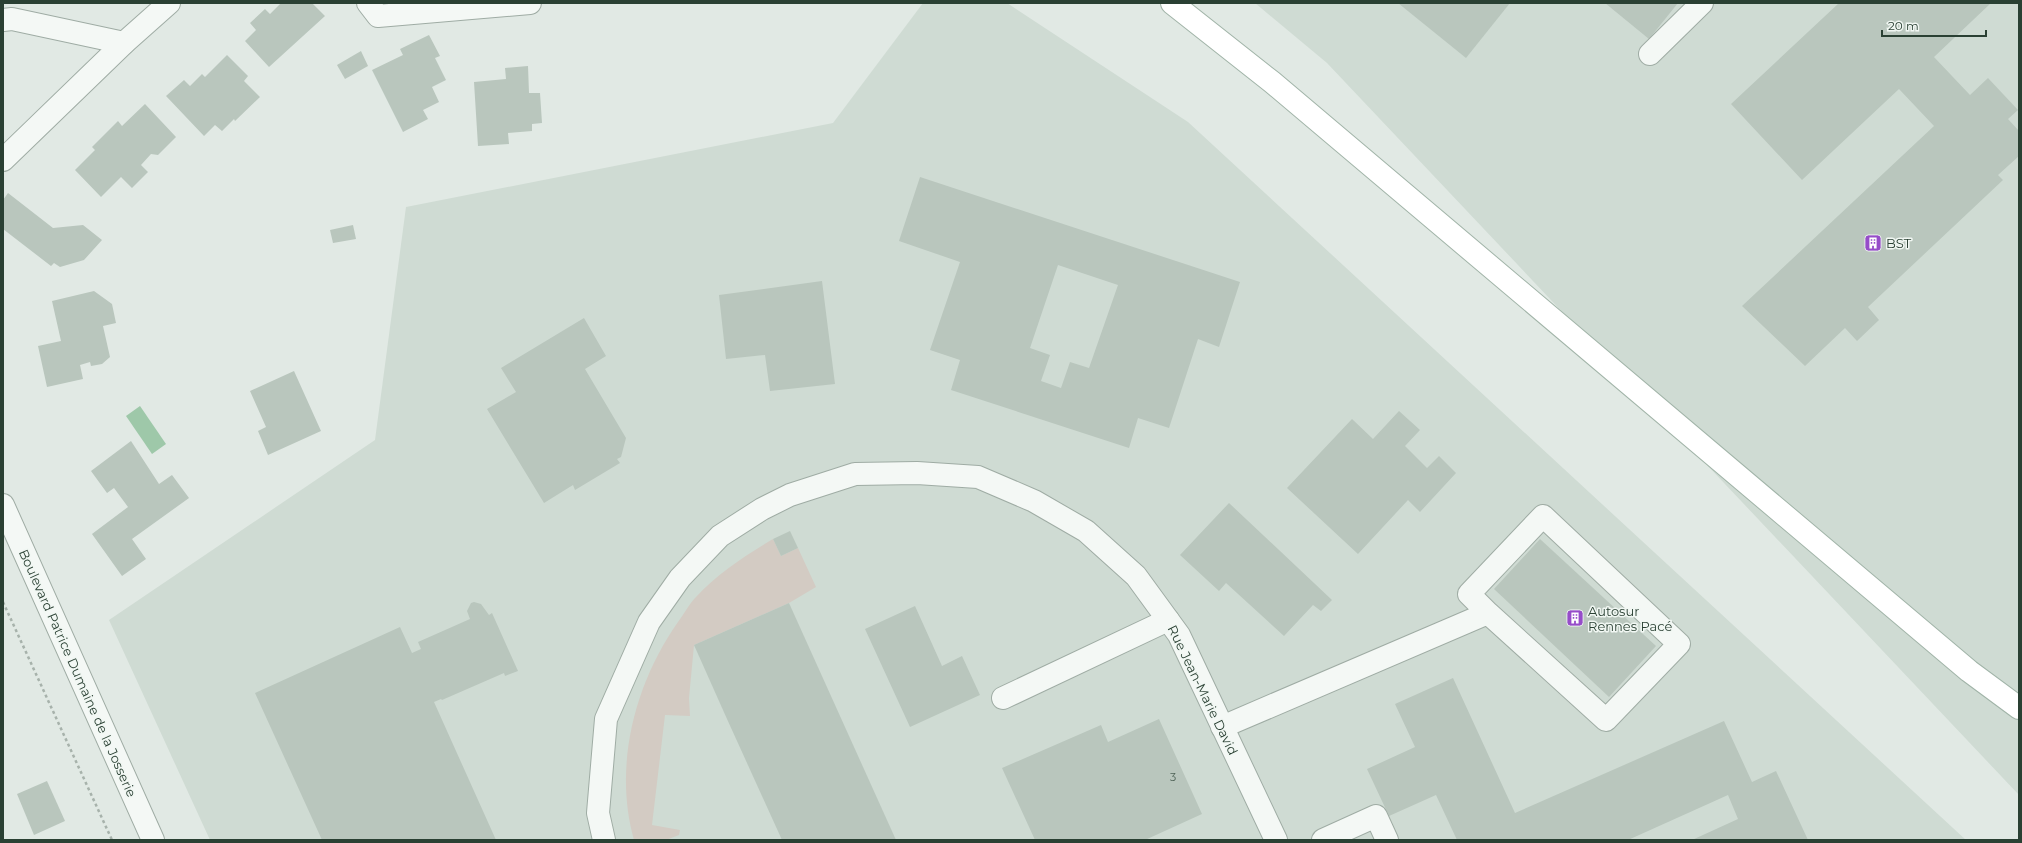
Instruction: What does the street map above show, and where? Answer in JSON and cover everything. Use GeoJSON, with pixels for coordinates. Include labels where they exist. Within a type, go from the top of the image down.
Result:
{"type":"FeatureCollection","features":[{"type":"Feature","properties":{"kind":"main road"},"geometry":{"type":"LineString","coordinates":[[1172,3],[1284,92],[1970,671],[2019,708]]}},
{"type":"Feature","properties":{"kind":"main road"},"geometry":{"type":"LineString","coordinates":[[1970,671],[2019,720]]}},
{"type":"Feature","properties":{"kind":"street"},"geometry":{"type":"LineString","coordinates":[[3,160],[124,43],[169,3]]}},
{"type":"Feature","properties":{"kind":"street"},"geometry":{"type":"LineString","coordinates":[[368,3],[378,16],[530,3]]}},
{"type":"Feature","properties":{"kind":"street"},"geometry":{"type":"LineString","coordinates":[[1650,54],[1702,3]]}},
{"type":"Feature","properties":{"kind":"street"},"geometry":{"type":"LineString","coordinates":[[3,20],[12,19],[124,43]]}},
{"type":"Feature","properties":{"kind":"street","name":"Rue Jean-Marie David"},"geometry":{"type":"LineString","coordinates":[[604,840],[598,813],[606,719],[649,622],[680,578],[720,536],[762,509],[790,495],[855,474],[917,473],[978,477],[1034,501],[1086,531],[1136,576],[1179,635],[1276,840]]}},
{"type":"Feature","properties":{"kind":"street","name":"Boulevard Patrice Dumaine de la Josserie"},"geometry":{"type":"LineString","coordinates":[[3,505],[153,840]]}},
{"type":"Feature","properties":{"kind":"street"},"geometry":{"type":"LineString","coordinates":[[1543,516],[1679,644],[1606,720],[1488,613],[1469,594],[1543,516]]}},
{"type":"Feature","properties":{"kind":"street"},"geometry":{"type":"LineString","coordinates":[[1222,727],[1488,613]]}},
{"type":"Feature","properties":{"kind":"street"},"geometry":{"type":"LineString","coordinates":[[1003,698],[1168,620]]}},
{"type":"Feature","properties":{"kind":"street"},"geometry":{"type":"LineString","coordinates":[[1323,840],[1376,816],[1387,840]]}},
{"type":"Feature","properties":{"kind":"path"},"geometry":{"type":"LineString","coordinates":[[3,602],[112,840]]}},
{"type":"Feature","properties":{"kind":"shaded area"},"geometry":{"type":"Polygon","coordinates":[[[923,3],[1007,3],[1188,122],[1966,840],[210,840],[109,620],[375,440],[406,207],[833,123],[923,3]]]}},
{"type":"Feature","properties":{"kind":"shaded area"},"geometry":{"type":"Polygon","coordinates":[[[1255,3],[2019,3],[2019,795],[1327,63],[1255,3]]]}},
{"type":"Feature","properties":{"kind":"shaded area"},"geometry":{"type":"Polygon","coordinates":[[[140,406],[166,444],[152,454],[126,416],[140,406]]]}},
{"type":"Feature","properties":{"kind":"shaded area"},"geometry":{"type":"Polygon","coordinates":[[[773,539],[781,556],[798,548],[816,587],[789,603],[694,645],[689,698],[690,716],[665,715],[652,825],[680,830],[679,835],[666,840],[634,840],[628,812],[626,783],[627,755],[632,726],[650,671],[678,622],[704,588],[742,558],[773,539]]]}},
{"type":"Feature","properties":{"kind":"building"},"geometry":{"type":"Polygon","coordinates":[[[281,3],[312,3],[325,16],[269,67],[245,41],[256,30],[250,23],[265,9],[270,14],[281,3]]]}},
{"type":"Feature","properties":{"kind":"building"},"geometry":{"type":"Polygon","coordinates":[[[1398,3],[1510,3],[1466,58],[1398,3]]]}},
{"type":"Feature","properties":{"kind":"building"},"geometry":{"type":"Polygon","coordinates":[[[1605,3],[1678,3],[1649,39],[1605,3]]]}},
{"type":"Feature","properties":{"kind":"building","name":"BST"},"geometry":{"type":"Polygon","coordinates":[[[1839,3],[1991,3],[1934,57],[1970,95],[1988,78],[2018,110],[2008,119],[2019,131],[2019,156],[1998,175],[2003,180],[1868,307],[1879,320],[1857,341],[1845,328],[1805,366],[1742,306],[1934,126],[1899,89],[1802,180],[1731,104],[1839,3]]]}},
{"type":"Feature","properties":{"kind":"building"},"geometry":{"type":"Polygon","coordinates":[[[429,35],[440,56],[435,58],[446,80],[432,87],[439,102],[423,110],[428,119],[403,132],[372,70],[403,55],[400,49],[429,35]]]}},
{"type":"Feature","properties":{"kind":"building"},"geometry":{"type":"Polygon","coordinates":[[[361,51],[368,66],[345,79],[337,65],[361,51]]]}},
{"type":"Feature","properties":{"kind":"building"},"geometry":{"type":"Polygon","coordinates":[[[227,55],[248,76],[244,81],[260,97],[235,121],[234,119],[222,131],[215,125],[204,136],[166,96],[184,80],[190,86],[202,74],[205,77],[227,55]]]}},
{"type":"Feature","properties":{"kind":"building"},"geometry":{"type":"Polygon","coordinates":[[[528,66],[529,93],[540,93],[542,123],[532,124],[532,131],[508,133],[509,144],[478,146],[474,82],[506,79],[505,68],[528,66]]]}},
{"type":"Feature","properties":{"kind":"building"},"geometry":{"type":"Polygon","coordinates":[[[145,104],[176,137],[158,155],[151,154],[141,165],[148,172],[132,188],[121,177],[101,197],[75,170],[95,150],[92,147],[118,121],[122,126],[145,104]]]}},
{"type":"Feature","properties":{"kind":"building"},"geometry":{"type":"Polygon","coordinates":[[[920,177],[1240,282],[1219,347],[1198,339],[1169,428],[1138,418],[1129,448],[951,390],[960,360],[930,350],[960,262],[899,241],[920,177]],[[1058,265],[1030,348],[1050,355],[1041,381],[1061,388],[1070,362],[1089,368],[1118,285],[1058,265]]]}},
{"type":"Feature","properties":{"kind":"building"},"geometry":{"type":"Polygon","coordinates":[[[8,193],[53,228],[83,225],[102,240],[84,260],[60,267],[54,263],[51,266],[3,229],[3,200],[8,193]]]}},
{"type":"Feature","properties":{"kind":"building"},"geometry":{"type":"Polygon","coordinates":[[[353,225],[356,239],[333,243],[330,230],[353,225]]]}},
{"type":"Feature","properties":{"kind":"building"},"geometry":{"type":"Polygon","coordinates":[[[822,281],[835,384],[770,391],[765,355],[726,359],[719,295],[822,281]]]}},
{"type":"Feature","properties":{"kind":"building"},"geometry":{"type":"Polygon","coordinates":[[[94,291],[112,304],[116,323],[103,326],[110,357],[102,364],[91,366],[90,362],[80,365],[83,379],[47,387],[38,346],[61,341],[52,301],[94,291]]]}},
{"type":"Feature","properties":{"kind":"building"},"geometry":{"type":"Polygon","coordinates":[[[584,318],[606,356],[585,369],[626,438],[621,457],[617,459],[620,463],[575,490],[573,485],[544,503],[487,409],[516,392],[501,368],[584,318]]]}},
{"type":"Feature","properties":{"kind":"building"},"geometry":{"type":"Polygon","coordinates":[[[294,371],[321,431],[268,455],[258,431],[266,427],[250,391],[294,371]]]}},
{"type":"Feature","properties":{"kind":"building"},"geometry":{"type":"Polygon","coordinates":[[[1399,411],[1420,430],[1405,446],[1427,468],[1439,456],[1456,473],[1420,512],[1408,500],[1358,554],[1287,488],[1352,419],[1373,439],[1399,411]]]}},
{"type":"Feature","properties":{"kind":"building"},"geometry":{"type":"Polygon","coordinates":[[[131,441],[159,484],[172,475],[189,498],[132,539],[146,559],[122,576],[92,534],[128,507],[114,488],[107,493],[91,471],[131,441]]]}},
{"type":"Feature","properties":{"kind":"building"},"geometry":{"type":"Polygon","coordinates":[[[1229,503],[1332,600],[1321,611],[1313,605],[1284,636],[1226,583],[1219,591],[1180,555],[1229,503]]]}},
{"type":"Feature","properties":{"kind":"building"},"geometry":{"type":"Polygon","coordinates":[[[790,531],[798,548],[781,556],[773,539],[790,531]]]}},
{"type":"Feature","properties":{"kind":"building","name":"Autosur Rennes Pacé"},"geometry":{"type":"Polygon","coordinates":[[[1540,539],[1656,646],[1609,697],[1494,589],[1540,539]]]}},
{"type":"Feature","properties":{"kind":"building"},"geometry":{"type":"Polygon","coordinates":[[[474,602],[481,604],[489,615],[492,613],[518,671],[505,676],[504,673],[442,700],[441,699],[434,702],[496,840],[322,840],[255,693],[400,627],[412,653],[421,649],[418,642],[470,619],[467,611],[471,603],[474,602]]]}},
{"type":"Feature","properties":{"kind":"building"},"geometry":{"type":"Polygon","coordinates":[[[789,603],[896,840],[782,840],[727,719],[694,645],[789,603]]]}},
{"type":"Feature","properties":{"kind":"building"},"geometry":{"type":"Polygon","coordinates":[[[915,606],[942,666],[962,656],[980,695],[910,727],[865,629],[915,606]]]}},
{"type":"Feature","properties":{"kind":"building"},"geometry":{"type":"Polygon","coordinates":[[[1453,678],[1515,813],[1724,721],[1752,782],[1776,771],[1808,840],[1692,840],[1738,819],[1728,795],[1628,840],[1457,840],[1436,795],[1389,816],[1367,769],[1415,747],[1395,704],[1453,678]]]}},
{"type":"Feature","properties":{"kind":"building"},"geometry":{"type":"Polygon","coordinates":[[[1159,719],[1202,814],[1145,840],[1035,840],[1002,768],[1101,725],[1108,742],[1159,719]]]}},
{"type":"Feature","properties":{"kind":"building"},"geometry":{"type":"Polygon","coordinates":[[[47,781],[65,821],[34,835],[17,794],[47,781]]]}},
{"type":"Feature","properties":{"kind":"place","name":"BST"},"geometry":{"type":"Point","coordinates":[1873,243]}},
{"type":"Feature","properties":{"kind":"place","name":"Autosur Rennes Pacé"},"geometry":{"type":"Point","coordinates":[1575,618]}}]}
